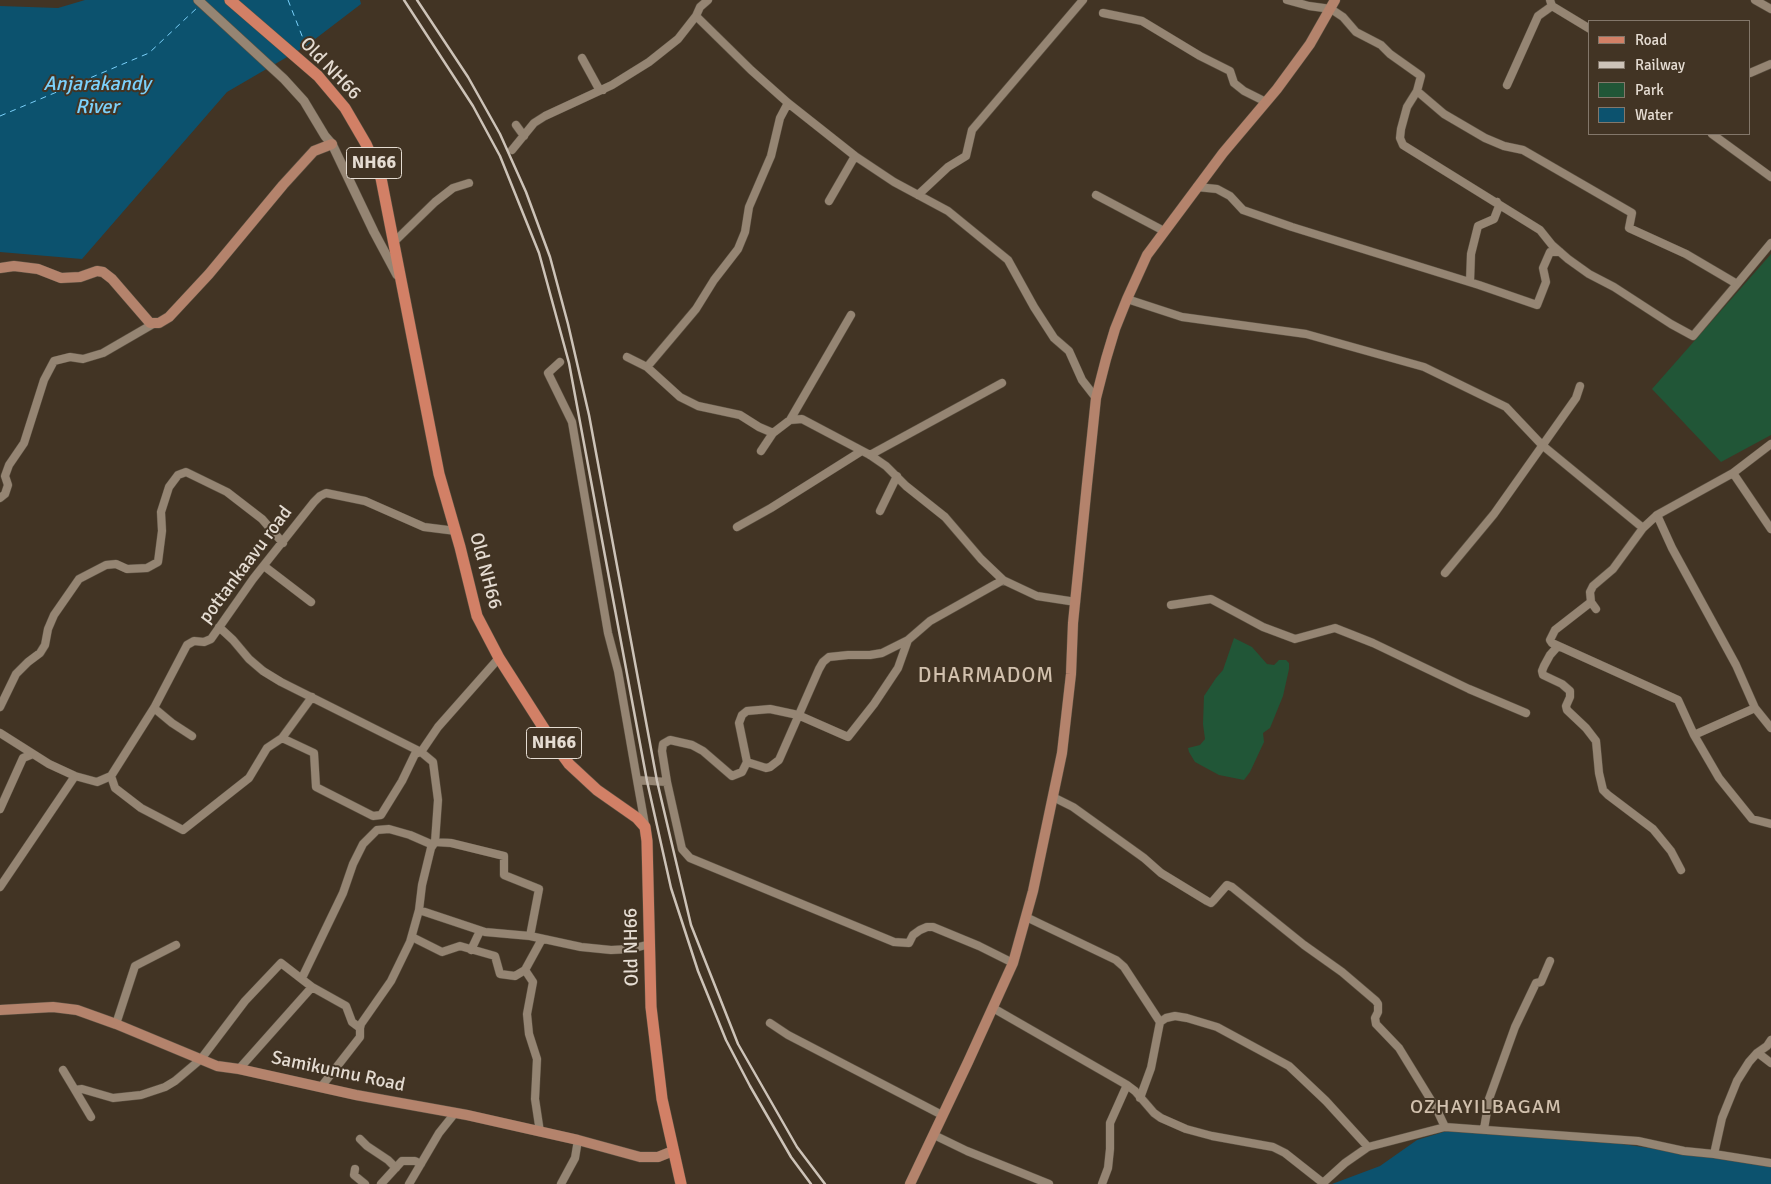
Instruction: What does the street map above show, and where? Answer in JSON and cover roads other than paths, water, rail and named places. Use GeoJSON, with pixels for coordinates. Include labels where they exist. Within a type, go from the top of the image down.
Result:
{"type":"FeatureCollection","features":[{"type":"Feature","properties":{"kind":"main road","name":"Old NH66"},"geometry":{"type":"LineString","coordinates":[[230,0],[318,76],[346,108],[366,144],[381,178],[440,474],[477,616],[499,658],[550,738],[569,764],[597,790],[637,818],[646,828],[651,1007],[662,1099],[680,1184]]}},
{"type":"Feature","properties":{"kind":"main road"},"geometry":{"type":"LineString","coordinates":[[910,1184],[993,1008],[1012,963],[1026,917],[1062,753],[1096,398],[1106,359],[1127,299],[1147,255],[1197,187],[1310,44],[1333,5]]}},
{"type":"Feature","properties":{"kind":"main road"},"geometry":{"type":"LineString","coordinates":[[0,268],[14,266],[38,269],[61,278],[80,276],[97,271],[104,272],[142,315],[153,324],[169,317],[237,242],[283,185],[314,151],[332,144]]}},
{"type":"Feature","properties":{"kind":"main road","name":"Samikunnu Road"},"geometry":{"type":"LineString","coordinates":[[0,1010],[53,1007],[77,1010],[217,1066],[239,1069],[356,1095],[455,1113],[578,1140],[640,1156],[658,1157],[674,1151]]}},
{"type":"Feature","properties":{"kind":"street"},"geometry":{"type":"LineString","coordinates":[[198,0],[284,79],[304,101],[324,136],[332,144],[374,232],[404,288]]}},
{"type":"Feature","properties":{"kind":"street"},"geometry":{"type":"LineString","coordinates":[[512,150],[534,123],[545,116],[603,90],[649,62],[678,38],[696,16],[700,7],[708,0]]}},
{"type":"Feature","properties":{"kind":"street"},"geometry":{"type":"LineString","coordinates":[[918,195],[948,167],[966,156],[972,130],[1083,0]]}},
{"type":"Feature","properties":{"kind":"street"},"geometry":{"type":"LineString","coordinates":[[1286,0],[1308,6],[1333,5],[1356,32],[1380,44],[1390,54],[1421,76],[1417,91],[1408,107],[1401,129],[1400,138],[1403,145],[1540,230],[1552,245],[1589,274],[1614,287],[1693,336],[1771,243]]}},
{"type":"Feature","properties":{"kind":"street"},"geometry":{"type":"LineString","coordinates":[[1755,0],[1771,9]]}},
{"type":"Feature","properties":{"kind":"street"},"geometry":{"type":"LineString","coordinates":[[1507,85],[1538,16],[1551,3],[1588,28]]}},
{"type":"Feature","properties":{"kind":"street"},"geometry":{"type":"LineString","coordinates":[[1103,13],[1142,21],[1200,56],[1230,71],[1234,83],[1244,91],[1266,102]]}},
{"type":"Feature","properties":{"kind":"street"},"geometry":{"type":"LineString","coordinates":[[696,16],[788,103],[854,156],[894,182],[948,211],[1008,260],[1034,307],[1054,338],[1069,351],[1082,380],[1096,398]]}},
{"type":"Feature","properties":{"kind":"street"},"geometry":{"type":"LineString","coordinates":[[582,58],[599,89],[603,90]]}},
{"type":"Feature","properties":{"kind":"street"},"geometry":{"type":"LineString","coordinates":[[1751,74],[1771,64]]}},
{"type":"Feature","properties":{"kind":"street"},"geometry":{"type":"LineString","coordinates":[[1417,91],[1444,114],[1485,138],[1504,146],[1523,150],[1632,213],[1629,228],[1686,254],[1737,284]]}},
{"type":"Feature","properties":{"kind":"street"},"geometry":{"type":"LineString","coordinates":[[647,367],[696,309],[714,280],[738,249],[745,232],[749,207],[771,156],[780,118],[788,103]]}},
{"type":"Feature","properties":{"kind":"street"},"geometry":{"type":"LineString","coordinates":[[516,125],[524,136]]}},
{"type":"Feature","properties":{"kind":"street"},"geometry":{"type":"LineString","coordinates":[[1713,135],[1771,176]]}},
{"type":"Feature","properties":{"kind":"street"},"geometry":{"type":"LineString","coordinates":[[828,201],[854,156]]}},
{"type":"Feature","properties":{"kind":"street"},"geometry":{"type":"LineString","coordinates":[[395,241],[435,202],[453,188],[469,183]]}},
{"type":"Feature","properties":{"kind":"street"},"geometry":{"type":"LineString","coordinates":[[1197,187],[1217,189],[1230,196],[1242,210],[1537,305],[1546,282],[1543,268],[1550,252],[1560,252]]}},
{"type":"Feature","properties":{"kind":"street"},"geometry":{"type":"LineString","coordinates":[[1096,195],[1164,231]]}},
{"type":"Feature","properties":{"kind":"street"},"geometry":{"type":"LineString","coordinates":[[1470,282],[1471,254],[1478,226],[1494,219],[1499,206],[1497,202]]}},
{"type":"Feature","properties":{"kind":"street"},"geometry":{"type":"LineString","coordinates":[[1127,299],[1182,317],[1306,334],[1424,368],[1506,407],[1542,446],[1643,528]]}},
{"type":"Feature","properties":{"kind":"street"},"geometry":{"type":"LineString","coordinates":[[790,420],[851,315]]}},
{"type":"Feature","properties":{"kind":"street"},"geometry":{"type":"LineString","coordinates":[[0,498],[5,494],[8,485],[5,476],[9,465],[24,443],[44,380],[54,361],[70,357],[83,359],[103,353],[153,324]]}},
{"type":"Feature","properties":{"kind":"street"},"geometry":{"type":"LineString","coordinates":[[627,356],[647,367],[680,397],[698,406],[740,415],[773,433]]}},
{"type":"Feature","properties":{"kind":"street"},"geometry":{"type":"LineString","coordinates":[[560,362],[548,374],[572,422],[608,633],[618,671],[646,828]]}},
{"type":"Feature","properties":{"kind":"street"},"geometry":{"type":"LineString","coordinates":[[870,456],[1002,383]]}},
{"type":"Feature","properties":{"kind":"street"},"geometry":{"type":"LineString","coordinates":[[1445,573],[1494,514],[1576,398],[1580,386]]}},
{"type":"Feature","properties":{"kind":"street"},"geometry":{"type":"LineString","coordinates":[[761,451],[773,433],[790,420],[796,418],[808,421],[886,466],[906,486],[946,517],[980,560],[1003,580],[1037,596],[1076,602]]}},
{"type":"Feature","properties":{"kind":"street"},"geometry":{"type":"LineString","coordinates":[[1596,609],[1591,602],[1590,592],[1593,586],[1613,568],[1643,528],[1657,515],[1733,472],[1771,444]]}},
{"type":"Feature","properties":{"kind":"street"},"geometry":{"type":"LineString","coordinates":[[737,527],[860,452]]}},
{"type":"Feature","properties":{"kind":"street"},"geometry":{"type":"LineString","coordinates":[[0,707],[16,674],[40,653],[45,645],[48,629],[54,616],[79,578],[106,565],[116,564],[127,568],[147,568],[158,562],[162,531],[160,512],[169,487],[178,475],[186,472],[227,492],[262,519],[283,543]]}},
{"type":"Feature","properties":{"kind":"street"},"geometry":{"type":"LineString","coordinates":[[1733,472],[1771,529]]}},
{"type":"Feature","properties":{"kind":"street"},"geometry":{"type":"LineString","coordinates":[[880,510],[897,476]]}},
{"type":"Feature","properties":{"kind":"street","name":"pottankaavu road"},"geometry":{"type":"LineString","coordinates":[[111,776],[154,708],[187,644],[194,641],[204,642],[211,639],[264,566],[320,496],[326,493],[365,501],[424,527],[456,531]]}},
{"type":"Feature","properties":{"kind":"street"},"geometry":{"type":"LineString","coordinates":[[1657,515],[1672,548],[1736,665],[1755,708],[1771,728]]}},
{"type":"Feature","properties":{"kind":"street"},"geometry":{"type":"LineString","coordinates":[[264,566],[311,602]]}},
{"type":"Feature","properties":{"kind":"street"},"geometry":{"type":"LineString","coordinates":[[747,762],[766,768],[779,760],[819,669],[829,657],[882,653],[908,640],[930,620],[1003,580]]}},
{"type":"Feature","properties":{"kind":"street"},"geometry":{"type":"LineString","coordinates":[[1171,606],[1211,599],[1263,627],[1295,640],[1335,628],[1373,643],[1526,713]]}},
{"type":"Feature","properties":{"kind":"street"},"geometry":{"type":"LineString","coordinates":[[1591,602],[1555,630],[1550,640],[1558,646],[1678,700],[1694,736],[1719,778],[1752,819],[1771,824]]}},
{"type":"Feature","properties":{"kind":"street"},"geometry":{"type":"LineString","coordinates":[[219,627],[263,671],[281,682],[421,752],[433,762],[438,800],[434,844],[422,885],[419,910],[412,937],[391,981],[360,1024],[360,1037],[321,1087]]}},
{"type":"Feature","properties":{"kind":"street"},"geometry":{"type":"LineString","coordinates":[[908,640],[898,668],[874,704],[848,737],[798,715],[770,710],[747,711],[742,715],[739,723],[747,762],[742,772],[732,776],[703,751],[692,745],[670,740],[663,744],[662,751],[667,782],[682,849],[690,858],[894,942],[908,943],[913,935],[920,930],[933,927],[979,946],[1012,963]]}},
{"type":"Feature","properties":{"kind":"street"},"geometry":{"type":"LineString","coordinates":[[1558,646],[1550,654],[1542,671],[1543,675],[1562,684],[1570,691],[1566,706],[1567,710],[1586,728],[1596,741],[1599,773],[1603,790],[1653,829],[1672,851],[1681,870]]}},
{"type":"Feature","properties":{"kind":"street"},"geometry":{"type":"LineString","coordinates":[[282,738],[314,752],[316,787],[373,816],[381,815],[402,781],[415,754],[421,752],[438,728],[499,658]]}},
{"type":"Feature","properties":{"kind":"street"},"geometry":{"type":"LineString","coordinates":[[0,733],[49,764],[75,776],[97,782],[111,776],[115,788],[140,808],[183,830],[249,778],[267,748],[282,738],[312,697]]}},
{"type":"Feature","properties":{"kind":"street"},"geometry":{"type":"LineString","coordinates":[[154,708],[192,736]]}},
{"type":"Feature","properties":{"kind":"street"},"geometry":{"type":"LineString","coordinates":[[1694,736],[1755,708]]}},
{"type":"Feature","properties":{"kind":"street"},"geometry":{"type":"LineString","coordinates":[[0,809],[23,758],[33,754]]}},
{"type":"Feature","properties":{"kind":"street"},"geometry":{"type":"LineString","coordinates":[[0,887],[75,776]]}},
{"type":"Feature","properties":{"kind":"street"},"geometry":{"type":"LineString","coordinates":[[637,780],[667,782]]}},
{"type":"Feature","properties":{"kind":"street"},"geometry":{"type":"LineString","coordinates":[[1053,797],[1073,807],[1144,858],[1161,873],[1207,901],[1214,901],[1227,885],[1232,887],[1304,945],[1342,972],[1378,1004],[1378,1012],[1375,1018],[1376,1024],[1399,1048],[1437,1110],[1445,1127]]}},
{"type":"Feature","properties":{"kind":"street"},"geometry":{"type":"LineString","coordinates":[[302,978],[343,893],[353,864],[363,844],[377,830],[389,830],[410,835],[434,844],[443,841],[504,856],[504,876],[539,889],[530,936]]}},
{"type":"Feature","properties":{"kind":"street"},"geometry":{"type":"LineString","coordinates":[[419,910],[480,930],[530,936],[581,947],[612,950],[631,949],[650,944]]}},
{"type":"Feature","properties":{"kind":"street"},"geometry":{"type":"LineString","coordinates":[[1026,917],[1116,960],[1124,966],[1160,1022],[1151,1068],[1140,1098]]}},
{"type":"Feature","properties":{"kind":"street"},"geometry":{"type":"LineString","coordinates":[[470,950],[480,930]]}},
{"type":"Feature","properties":{"kind":"street"},"geometry":{"type":"LineString","coordinates":[[412,937],[442,952],[460,946],[495,956],[500,974],[515,976],[524,970],[542,939]]}},
{"type":"Feature","properties":{"kind":"street"},"geometry":{"type":"LineString","coordinates":[[116,1024],[135,966],[176,945]]}},
{"type":"Feature","properties":{"kind":"street"},"geometry":{"type":"LineString","coordinates":[[1484,1129],[1489,1099],[1515,1027],[1536,983],[1541,982],[1550,961]]}},
{"type":"Feature","properties":{"kind":"street"},"geometry":{"type":"LineString","coordinates":[[74,1090],[82,1089],[113,1098],[141,1095],[165,1087],[175,1081],[201,1059],[245,1000],[280,963],[312,986],[346,1006],[352,1022],[360,1028]]}},
{"type":"Feature","properties":{"kind":"street"},"geometry":{"type":"LineString","coordinates":[[524,970],[533,982],[527,1014],[529,1034],[537,1059],[535,1099],[540,1132]]}},
{"type":"Feature","properties":{"kind":"street"},"geometry":{"type":"LineString","coordinates":[[239,1069],[312,986]]}},
{"type":"Feature","properties":{"kind":"street"},"geometry":{"type":"LineString","coordinates":[[993,1008],[1127,1085],[1154,1113],[1172,1123],[1212,1136],[1273,1147],[1280,1150],[1322,1183],[1345,1163],[1368,1147],[1445,1127],[1638,1141],[1684,1151],[1771,1164]]}},
{"type":"Feature","properties":{"kind":"street"},"geometry":{"type":"LineString","coordinates":[[1160,1022],[1175,1016],[1217,1027],[1289,1066],[1326,1101],[1368,1147]]}},
{"type":"Feature","properties":{"kind":"street"},"geometry":{"type":"LineString","coordinates":[[770,1023],[788,1035],[942,1115]]}},
{"type":"Feature","properties":{"kind":"street"},"geometry":{"type":"LineString","coordinates":[[1714,1154],[1722,1118],[1737,1081],[1758,1053],[1771,1040]]}},
{"type":"Feature","properties":{"kind":"street"},"geometry":{"type":"LineString","coordinates":[[1758,1053],[1771,1063]]}},
{"type":"Feature","properties":{"kind":"street"},"geometry":{"type":"LineString","coordinates":[[63,1070],[91,1117]]}},
{"type":"Feature","properties":{"kind":"street"},"geometry":{"type":"LineString","coordinates":[[1102,1184],[1108,1168],[1110,1123],[1127,1085]]}},
{"type":"Feature","properties":{"kind":"street"},"geometry":{"type":"LineString","coordinates":[[409,1184],[439,1133],[455,1113]]}},
{"type":"Feature","properties":{"kind":"street"},"geometry":{"type":"LineString","coordinates":[[934,1135],[991,1161],[1049,1184]]}},
{"type":"Feature","properties":{"kind":"street"},"geometry":{"type":"LineString","coordinates":[[360,1139],[396,1168]]}},
{"type":"Feature","properties":{"kind":"street"},"geometry":{"type":"LineString","coordinates":[[561,1184],[574,1158],[578,1140]]}},
{"type":"Feature","properties":{"kind":"street"},"geometry":{"type":"LineString","coordinates":[[381,1184],[402,1161],[415,1161],[421,1164]]}},
{"type":"Feature","properties":{"kind":"street"},"geometry":{"type":"LineString","coordinates":[[355,1169],[354,1175],[365,1184]]}},
{"type":"Feature","properties":{"kind":"water","name":"Anjarakandy River"},"geometry":{"type":"Polygon","coordinates":[[[85,0],[360,0],[361,4],[306,46],[227,92],[82,259],[0,252],[0,6],[58,8],[85,0]]]}},
{"type":"Feature","properties":{"kind":"water"},"geometry":{"type":"Polygon","coordinates":[[[1450,1130],[1595,1140],[1771,1166],[1771,1184],[1332,1184],[1380,1166],[1417,1140],[1450,1130]]]}},
{"type":"Feature","properties":{"kind":"railway"},"geometry":{"type":"LineString","coordinates":[[404,0],[473,106],[500,156],[539,253],[569,363],[647,781],[671,888],[698,971],[726,1040],[791,1157],[811,1184]]}},
{"type":"Feature","properties":{"kind":"railway"},"geometry":{"type":"LineString","coordinates":[[417,0],[468,77],[500,134],[526,192],[550,257],[589,415],[657,781],[691,925],[738,1044],[797,1147],[825,1184]]}},
{"type":"Feature","properties":{"kind":"district","name":"DHARMADOM"},"geometry":{"type":"Point","coordinates":[986,676]}},
{"type":"Feature","properties":{"kind":"district","name":"OZHAYILBAGAM"},"geometry":{"type":"Point","coordinates":[1486,1108]}}]}
